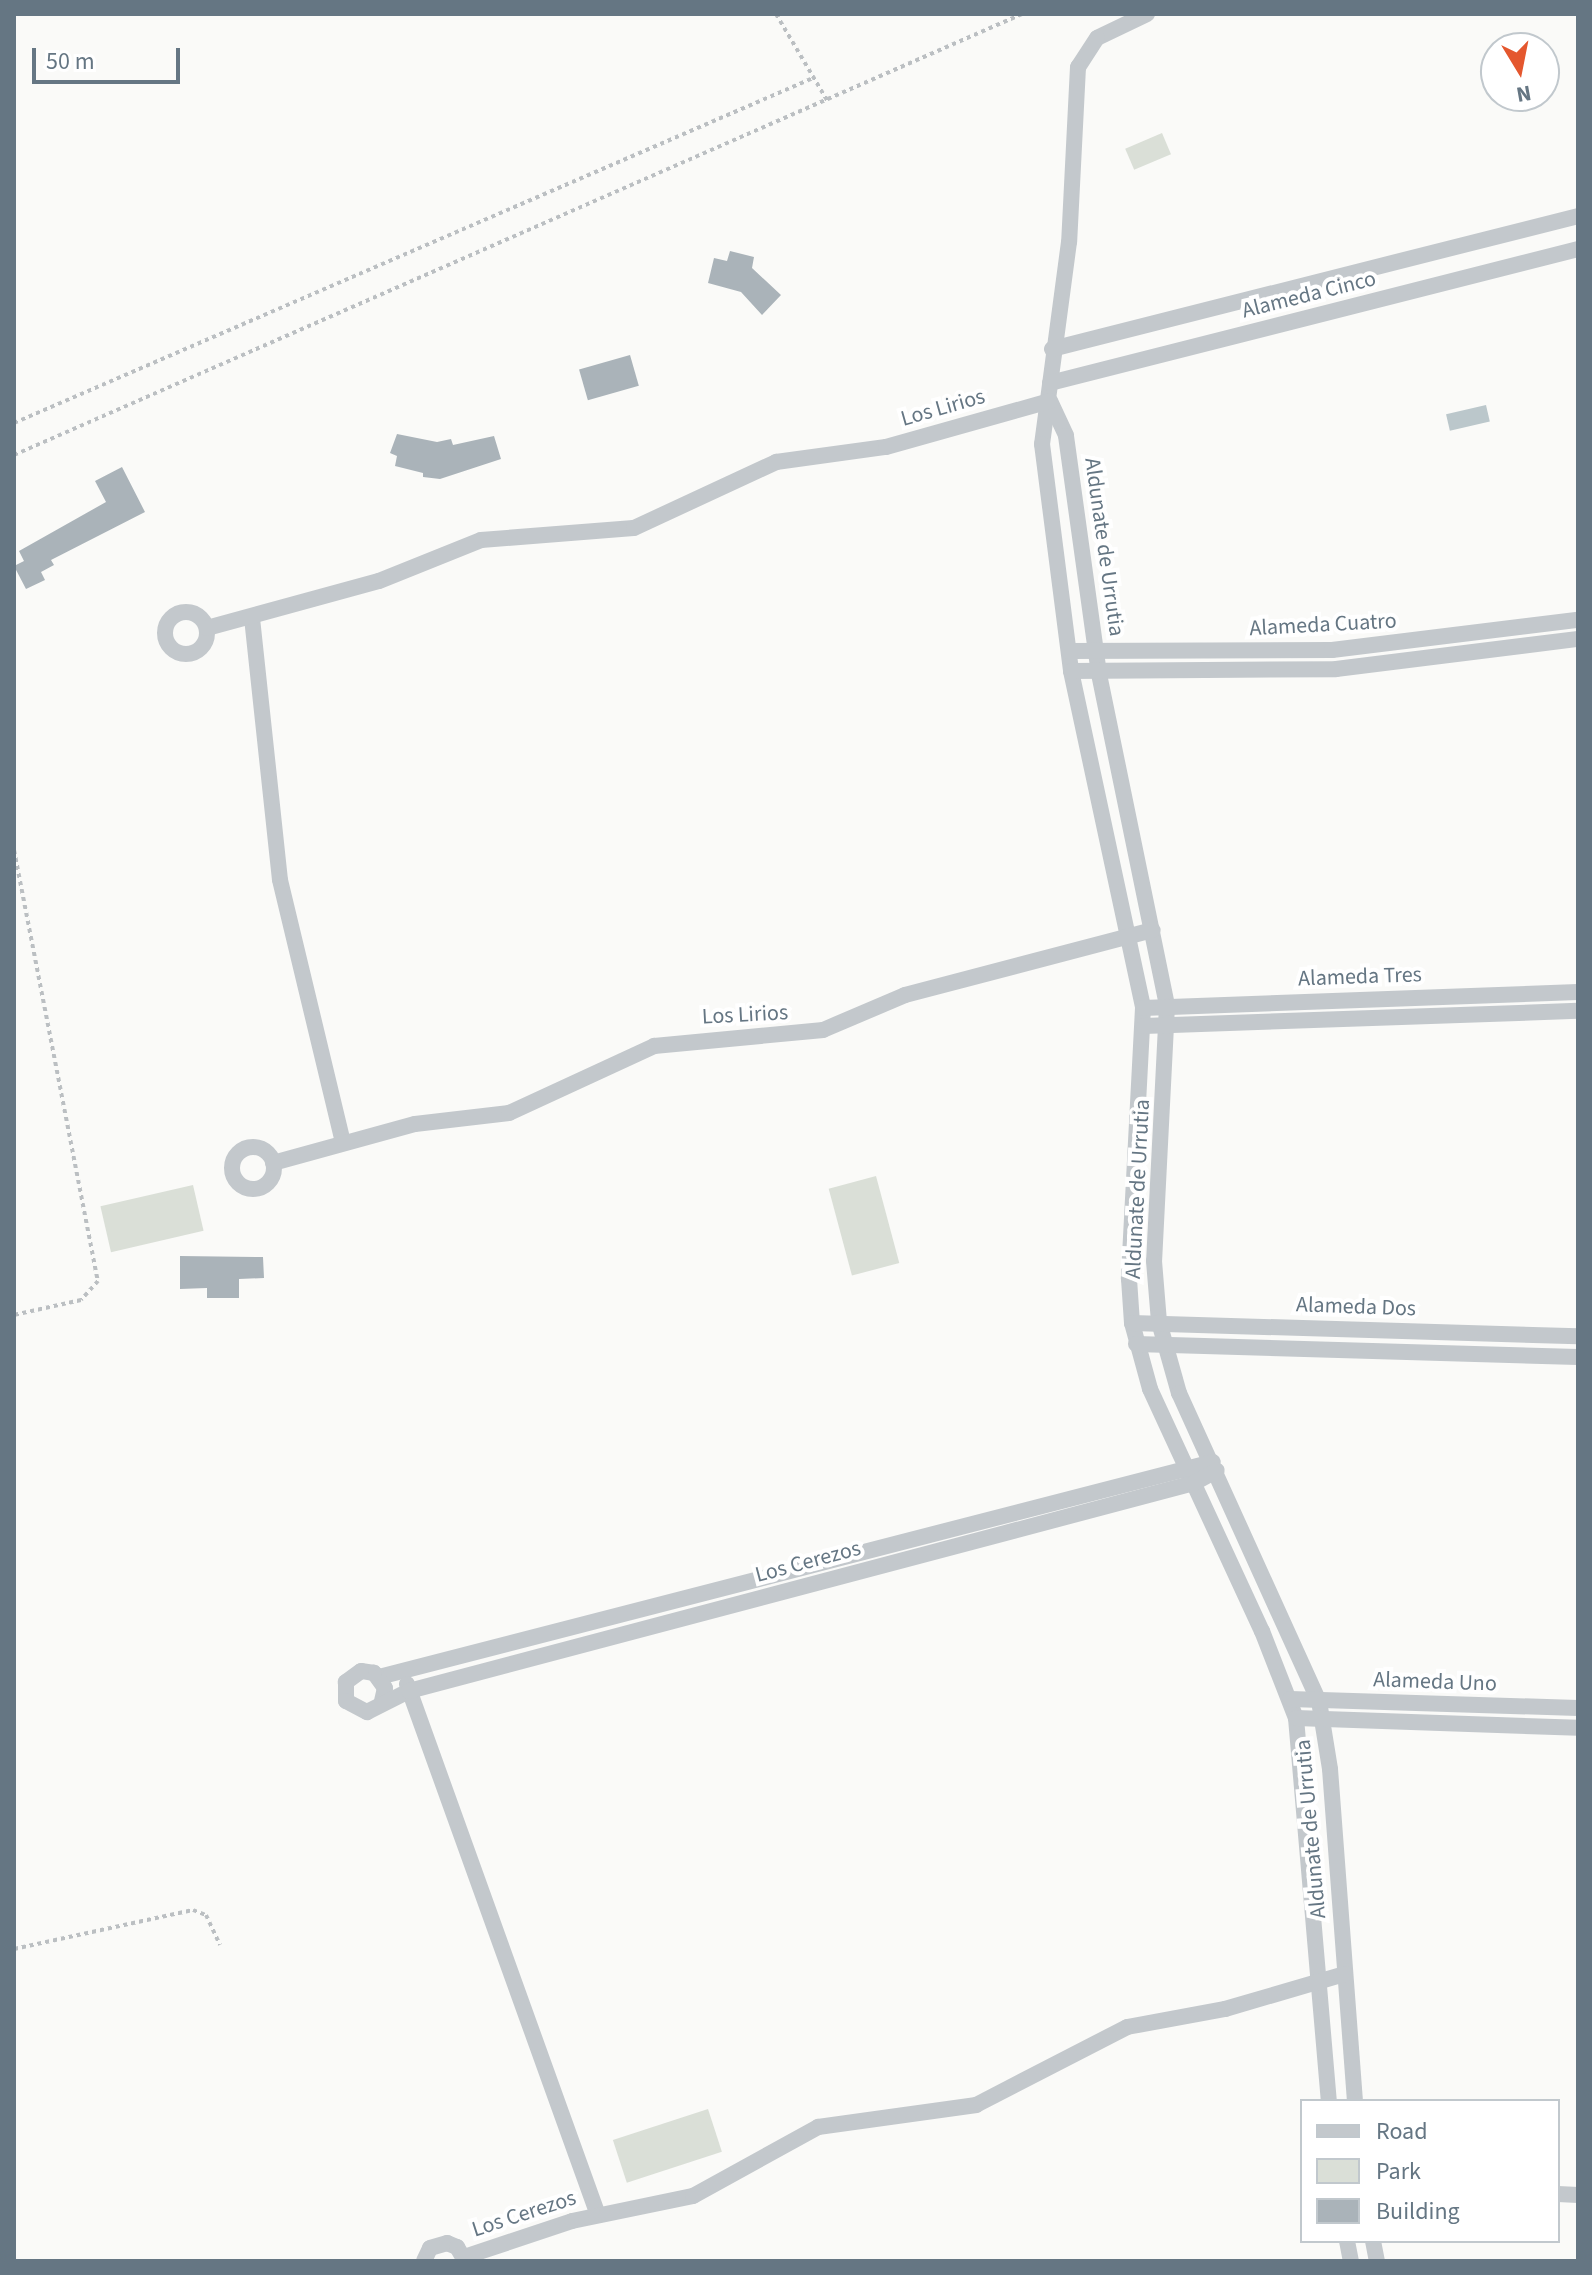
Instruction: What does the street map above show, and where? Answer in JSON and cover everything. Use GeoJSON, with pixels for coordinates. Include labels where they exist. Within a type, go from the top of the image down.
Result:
{"type":"FeatureCollection","features":[{"type":"Feature","properties":{"kind":"street","name":"Aldunate de Urrutia"},"geometry":{"type":"LineString","coordinates":[[1147,14],[1097,38],[1078,67],[1071,214],[1042,444],[1071,671],[1130,935],[1143,1008],[1129,1279],[1132,1323],[1136,1344],[1185,1465],[1296,1718],[1321,1979],[1329,2099]]}},
{"type":"Feature","properties":{"kind":"street","name":"Alameda Cinco"},"geometry":{"type":"LineString","coordinates":[[1052,349],[1578,216]]}},
{"type":"Feature","properties":{"kind":"street","name":"Alameda Cinco"},"geometry":{"type":"LineString","coordinates":[[1050,392],[1578,249]]}},
{"type":"Feature","properties":{"kind":"street","name":"Aldunate de Urrutia"},"geometry":{"type":"LineString","coordinates":[[1050,392],[1066,436],[1099,674],[1167,1006],[1154,1261],[1159,1322],[1179,1393],[1215,1466],[1319,1701],[1323,1718],[1355,2099]]}},
{"type":"Feature","properties":{"kind":"street","name":"Los Lirios"},"geometry":{"type":"LineString","coordinates":[[207,628],[379,581],[462,545],[634,528],[776,462],[886,447],[1050,392]]}},
{"type":"Feature","properties":{"kind":"street"},"geometry":{"type":"LineString","coordinates":[[252,618],[280,880],[343,1142]]}},
{"type":"Feature","properties":{"kind":"street","name":"Alameda Cuatro"},"geometry":{"type":"LineString","coordinates":[[1069,651],[1343,649],[1578,620]]}},
{"type":"Feature","properties":{"kind":"street","name":"Alameda Cuatro"},"geometry":{"type":"LineString","coordinates":[[1071,671],[1099,674],[1336,669],[1578,639]]}},
{"type":"Feature","properties":{"kind":"street","name":"Los Lirios"},"geometry":{"type":"LineString","coordinates":[[273,1163],[343,1142],[432,1121],[509,1113],[654,1046],[823,1030],[905,995],[1153,930]]}},
{"type":"Feature","properties":{"kind":"street","name":"Alameda Tres"},"geometry":{"type":"LineString","coordinates":[[1143,1008],[1578,992]]}},
{"type":"Feature","properties":{"kind":"street","name":"Alameda Tres"},"geometry":{"type":"LineString","coordinates":[[1144,1026],[1578,1011]]}},
{"type":"Feature","properties":{"kind":"street","name":"Alameda Dos"},"geometry":{"type":"LineString","coordinates":[[1132,1323],[1578,1336]]}},
{"type":"Feature","properties":{"kind":"street","name":"Alameda Dos"},"geometry":{"type":"LineString","coordinates":[[1136,1344],[1578,1357]]}},
{"type":"Feature","properties":{"kind":"street","name":"Los Cerezos"},"geometry":{"type":"LineString","coordinates":[[1185,1465],[1215,1466],[1194,1483],[409,1691],[361,1712],[343,1694],[355,1673],[367,1671],[379,1677],[404,1671],[1185,1465]]}},
{"type":"Feature","properties":{"kind":"street","name":"Los Cerezos"},"geometry":{"type":"LineString","coordinates":[[404,1671],[598,2215]]}},
{"type":"Feature","properties":{"kind":"street"},"geometry":{"type":"LineString","coordinates":[[379,1677],[385,1688],[382,1701]]}},
{"type":"Feature","properties":{"kind":"street","name":"Alameda Uno"},"geometry":{"type":"LineString","coordinates":[[1290,1699],[1578,1708]]}},
{"type":"Feature","properties":{"kind":"street","name":"Alameda Uno"},"geometry":{"type":"LineString","coordinates":[[1296,1718],[1578,1728]]}},
{"type":"Feature","properties":{"kind":"street","name":"Los Cerezos"},"geometry":{"type":"LineString","coordinates":[[424,2261],[430,2248],[441,2243],[452,2244],[464,2259],[598,2215],[693,2196],[818,2127],[976,2105],[1112,2033],[1225,2009],[1345,1974]]}},
{"type":"Feature","properties":{"kind":"path"},"geometry":{"type":"LineString","coordinates":[[776,14],[828,102]]}},
{"type":"Feature","properties":{"kind":"path"},"geometry":{"type":"LineString","coordinates":[[14,455],[828,102],[1022,14]]}},
{"type":"Feature","properties":{"kind":"path"},"geometry":{"type":"LineString","coordinates":[[14,423],[813,78]]}},
{"type":"Feature","properties":{"kind":"path"},"geometry":{"type":"LineString","coordinates":[[14,850],[98,1281],[81,1300],[14,1315]]}},
{"type":"Feature","properties":{"kind":"path"},"geometry":{"type":"LineString","coordinates":[[14,1949],[193,1910],[206,1915],[220,1945]]}},
{"type":"Feature","properties":{"kind":"green space"},"geometry":{"type":"Polygon","coordinates":[[[1162,133],[1171,154],[1134,170],[1125,149],[1162,133]]]}},
{"type":"Feature","properties":{"kind":"green space"},"geometry":{"type":"Polygon","coordinates":[[[876,1176],[899,1263],[852,1276],[829,1189],[876,1176]]]}},
{"type":"Feature","properties":{"kind":"green space"},"geometry":{"type":"Polygon","coordinates":[[[193,1185],[204,1231],[111,1252],[100,1206],[193,1185]]]}},
{"type":"Feature","properties":{"kind":"green space"},"geometry":{"type":"Polygon","coordinates":[[[708,2109],[722,2152],[627,2183],[613,2140],[708,2109]]]}},
{"type":"Feature","properties":{"kind":"shaded area"},"geometry":{"type":"Polygon","coordinates":[[[1486,405],[1490,422],[1450,431],[1446,414],[1486,405]]]}},
{"type":"Feature","properties":{"kind":"building"},"geometry":{"type":"Polygon","coordinates":[[[730,251],[754,257],[752,268],[781,295],[762,315],[741,292],[708,283],[714,258],[727,261],[730,251]]]}},
{"type":"Feature","properties":{"kind":"building"},"geometry":{"type":"Polygon","coordinates":[[[630,355],[639,386],[588,400],[579,370],[630,355]]]}},
{"type":"Feature","properties":{"kind":"building"},"geometry":{"type":"Polygon","coordinates":[[[397,434],[437,442],[451,439],[453,445],[494,436],[501,459],[440,479],[423,477],[423,473],[395,466],[397,456],[390,453],[397,434]]]}},
{"type":"Feature","properties":{"kind":"building"},"geometry":{"type":"Polygon","coordinates":[[[122,467],[145,512],[51,560],[54,565],[41,572],[45,580],[26,589],[14,566],[24,561],[19,551],[106,502],[95,481],[122,467]]]}},
{"type":"Feature","properties":{"kind":"building"},"geometry":{"type":"Polygon","coordinates":[[[180,1256],[263,1257],[264,1278],[239,1279],[239,1298],[207,1298],[207,1288],[180,1289],[180,1256]]]}}]}
